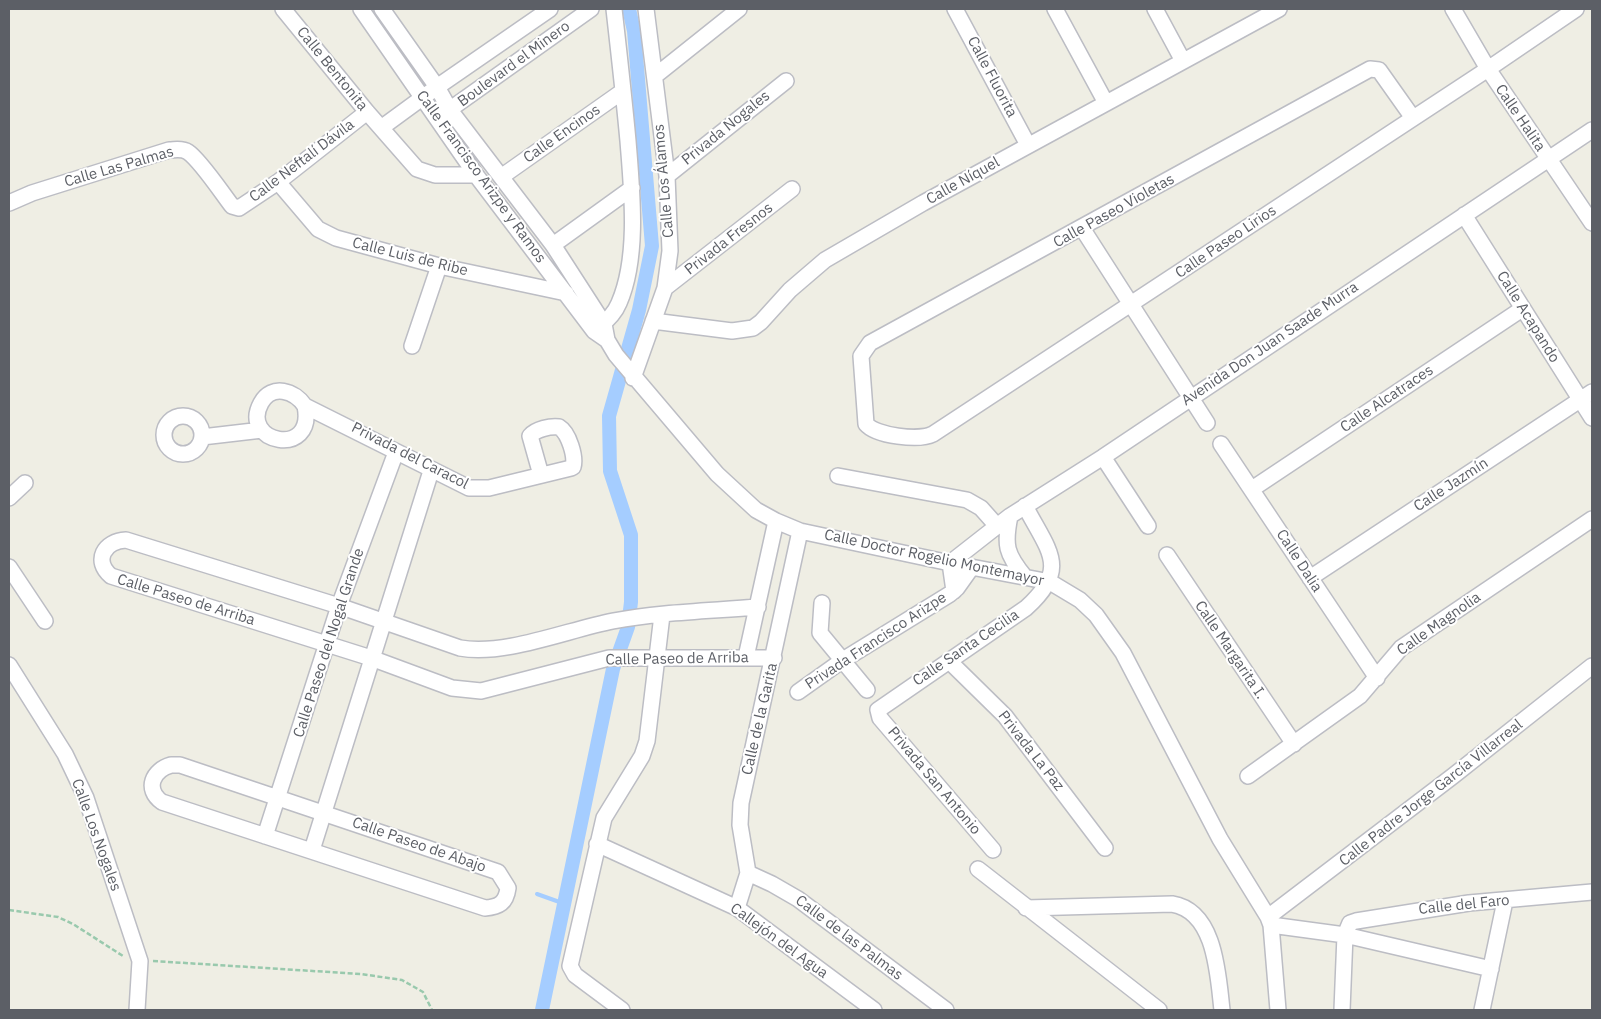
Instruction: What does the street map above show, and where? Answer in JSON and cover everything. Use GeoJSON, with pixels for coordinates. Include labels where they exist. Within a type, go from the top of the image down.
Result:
{"type":"FeatureCollection","features":[{"type":"Feature","properties":{"kind":"street","name":"Calle Bentonita"},"geometry":{"type":"LineString","coordinates":[[282,9],[367,112],[418,169],[435,175],[476,174]]}},
{"type":"Feature","properties":{"kind":"street","name":"Calle Francisco Arizpe y Ramos"},"geometry":{"type":"LineString","coordinates":[[361,9],[476,174],[566,293],[599,327]]}},
{"type":"Feature","properties":{"kind":"street","name":"Boulevard el Minero"},"geometry":{"type":"LineString","coordinates":[[423,96],[550,9]]}},
{"type":"Feature","properties":{"kind":"street","name":"Boulevard el Minero"},"geometry":{"type":"LineString","coordinates":[[437,119],[591,9]]}},
{"type":"Feature","properties":{"kind":"street"},"geometry":{"type":"LineString","coordinates":[[599,327],[619,304],[623,292],[633,231],[632,188],[614,9]]}},
{"type":"Feature","properties":{"kind":"street","name":"Calle Los Álamos"},"geometry":{"type":"LineString","coordinates":[[631,375],[665,288],[670,251],[666,176],[646,9]]}},
{"type":"Feature","properties":{"kind":"street"},"geometry":{"type":"LineString","coordinates":[[655,76],[739,9]]}},
{"type":"Feature","properties":{"kind":"street","name":"Calle Fluorita"},"geometry":{"type":"LineString","coordinates":[[955,9],[1028,145]]}},
{"type":"Feature","properties":{"kind":"street"},"geometry":{"type":"LineString","coordinates":[[1055,9],[1106,104]]}},
{"type":"Feature","properties":{"kind":"street"},"geometry":{"type":"LineString","coordinates":[[1155,9],[1183,61]]}},
{"type":"Feature","properties":{"kind":"street","name":"Calle Níquel"},"geometry":{"type":"LineString","coordinates":[[653,321],[732,331],[753,328],[761,322],[790,290],[825,260],[923,203],[1183,61],[1256,14],[1278,9]]}},
{"type":"Feature","properties":{"kind":"street","name":"Calle Halita"},"geometry":{"type":"LineString","coordinates":[[1453,9],[1488,69],[1592,223]]}},
{"type":"Feature","properties":{"kind":"street","name":"Calle Francisco Arizpe y Ramos"},"geometry":{"type":"LineString","coordinates":[[388,11],[450,110],[553,245],[599,327],[631,375]]}},
{"type":"Feature","properties":{"kind":"street","name":"Calle Paseo Lirios"},"geometry":{"type":"LineString","coordinates":[[866,424],[872,429],[916,438],[928,437],[1488,69],[1566,12]]}},
{"type":"Feature","properties":{"kind":"street","name":"Calle Paseo Violetas"},"geometry":{"type":"LineString","coordinates":[[866,424],[860,368],[861,356],[870,343],[1370,69],[1379,70],[1413,118]]}},
{"type":"Feature","properties":{"kind":"street","name":"Privada Nogales"},"geometry":{"type":"LineString","coordinates":[[666,176],[786,81]]}},
{"type":"Feature","properties":{"kind":"street","name":"Calle Encinos"},"geometry":{"type":"LineString","coordinates":[[501,177],[623,91]]}},
{"type":"Feature","properties":{"kind":"street"},"geometry":{"type":"LineString","coordinates":[[381,128],[423,96]]}},
{"type":"Feature","properties":{"kind":"street","name":"Calle Neftalí Dávila"},"geometry":{"type":"LineString","coordinates":[[236,208],[243,206],[278,182],[367,112]]}},
{"type":"Feature","properties":{"kind":"street","name":"Avenida Don Juan Saade Murra"},"geometry":{"type":"LineString","coordinates":[[950,563],[1010,516],[1102,457],[1592,130]]}},
{"type":"Feature","properties":{"kind":"street","name":"Calle Las Palmas"},"geometry":{"type":"LineString","coordinates":[[9,203],[32,192],[168,150],[180,149],[188,152],[236,208]]}},
{"type":"Feature","properties":{"kind":"street","name":"Calle Luis de Ribe"},"geometry":{"type":"LineString","coordinates":[[278,182],[318,229],[326,235],[439,266],[566,293]]}},
{"type":"Feature","properties":{"kind":"street"},"geometry":{"type":"LineString","coordinates":[[553,245],[632,188]]}},
{"type":"Feature","properties":{"kind":"street","name":"Privada Fresnos"},"geometry":{"type":"LineString","coordinates":[[665,288],[792,189]]}},
{"type":"Feature","properties":{"kind":"street","name":"Calle Acapando"},"geometry":{"type":"LineString","coordinates":[[1464,215],[1522,309],[1586,396],[1592,418]]}},
{"type":"Feature","properties":{"kind":"street"},"geometry":{"type":"LineString","coordinates":[[1082,228],[1130,306],[1207,423]]}},
{"type":"Feature","properties":{"kind":"street"},"geometry":{"type":"LineString","coordinates":[[412,346],[439,266]]}},
{"type":"Feature","properties":{"kind":"street","name":"Calle Alcatraces"},"geometry":{"type":"LineString","coordinates":[[1252,488],[1522,309]]}},
{"type":"Feature","properties":{"kind":"street","name":"Calle Doctor Rogelio Montemayor"},"geometry":{"type":"LineString","coordinates":[[631,375],[717,474],[756,510],[776,521],[800,530],[950,563],[1050,582],[1080,600],[1109,632],[1144,691],[1220,839],[1270,921]]}},
{"type":"Feature","properties":{"kind":"street","name":"Privada del Caracol"},"geometry":{"type":"LineString","coordinates":[[262,430],[258,421],[258,410],[262,401],[270,394],[280,391],[290,392],[299,398],[305,406],[350,427],[431,471],[460,485],[479,489],[541,475],[574,465],[563,430],[554,427],[544,428],[530,436],[541,475]]}},
{"type":"Feature","properties":{"kind":"street","name":"Calle Jazmín"},"geometry":{"type":"LineString","coordinates":[[1310,578],[1586,396]]}},
{"type":"Feature","properties":{"kind":"street"},"geometry":{"type":"LineString","coordinates":[[202,437],[262,430],[269,437],[279,440],[290,440],[299,435],[306,421],[305,406]]}},
{"type":"Feature","properties":{"kind":"street","name":"Calle Dalia"},"geometry":{"type":"LineString","coordinates":[[1222,444],[1377,678]]}},
{"type":"Feature","properties":{"kind":"street","name":"Calle Paseo del Nogal Grande"},"geometry":{"type":"LineString","coordinates":[[265,836],[339,606],[396,452]]}},
{"type":"Feature","properties":{"kind":"street"},"geometry":{"type":"LineString","coordinates":[[1102,457],[1148,526]]}},
{"type":"Feature","properties":{"kind":"street"},"geometry":{"type":"LineString","coordinates":[[312,850],[431,471]]}},
{"type":"Feature","properties":{"kind":"street"},"geometry":{"type":"LineString","coordinates":[[838,476],[967,500],[981,508],[997,526]]}},
{"type":"Feature","properties":{"kind":"street"},"geometry":{"type":"LineString","coordinates":[[9,498],[25,483]]}},
{"type":"Feature","properties":{"kind":"street"},"geometry":{"type":"LineString","coordinates":[[1025,506],[1051,557],[1050,582]]}},
{"type":"Feature","properties":{"kind":"street"},"geometry":{"type":"LineString","coordinates":[[1010,516],[1006,543],[1008,552],[1025,577]]}},
{"type":"Feature","properties":{"kind":"street","name":"Calle Magnolia"},"geometry":{"type":"LineString","coordinates":[[1248,776],[1360,696],[1401,648],[1592,519]]}},
{"type":"Feature","properties":{"kind":"street","name":"Calle de la Garita"},"geometry":{"type":"LineString","coordinates":[[746,657],[776,521]]}},
{"type":"Feature","properties":{"kind":"street","name":"Calle de la Garita"},"geometry":{"type":"LineString","coordinates":[[737,908],[748,873],[740,825],[741,803],[774,658],[800,530]]}},
{"type":"Feature","properties":{"kind":"street","name":"Calle Paseo de Arriba"},"geometry":{"type":"LineString","coordinates":[[758,607],[637,617],[504,646],[474,650],[460,648],[339,606],[126,540],[110,543],[104,551],[103,567],[111,576],[371,658],[452,688],[474,691],[496,688],[609,658],[774,658]]}},
{"type":"Feature","properties":{"kind":"street","name":"Calle Margarita I."},"geometry":{"type":"LineString","coordinates":[[1167,555],[1294,744]]}},
{"type":"Feature","properties":{"kind":"street","name":"Privada Francisco Arizpe"},"geometry":{"type":"LineString","coordinates":[[950,563],[954,591]]}},
{"type":"Feature","properties":{"kind":"street"},"geometry":{"type":"LineString","coordinates":[[9,567],[45,621]]}},
{"type":"Feature","properties":{"kind":"street","name":"Privada Francisco Arizpe"},"geometry":{"type":"LineString","coordinates":[[798,692],[844,660],[954,591],[972,567]]}},
{"type":"Feature","properties":{"kind":"street","name":"Calle Santa Cecilia"},"geometry":{"type":"LineString","coordinates":[[878,710],[1026,608],[1042,594],[1050,582]]}},
{"type":"Feature","properties":{"kind":"street"},"geometry":{"type":"LineString","coordinates":[[822,603],[820,633],[867,690]]}},
{"type":"Feature","properties":{"kind":"street"},"geometry":{"type":"LineString","coordinates":[[622,1010],[575,975],[571,969],[604,818],[642,756],[647,740],[662,616]]}},
{"type":"Feature","properties":{"kind":"street","name":"Privada La Paz"},"geometry":{"type":"LineString","coordinates":[[949,661],[1004,716],[1105,848]]}},
{"type":"Feature","properties":{"kind":"street","name":"Calle Los Nogales"},"geometry":{"type":"LineString","coordinates":[[9,664],[65,754],[86,798],[140,961]]}},
{"type":"Feature","properties":{"kind":"street","name":"Calle Padre Jorge García Villarreal"},"geometry":{"type":"LineString","coordinates":[[1270,921],[1592,666]]}},
{"type":"Feature","properties":{"kind":"street","name":"Privada San Antonio"},"geometry":{"type":"LineString","coordinates":[[878,710],[880,718],[993,850]]}},
{"type":"Feature","properties":{"kind":"street","name":"Calle Paseo de Abajo"},"geometry":{"type":"LineString","coordinates":[[180,765],[277,799],[323,812],[498,872],[508,888],[507,897],[502,904],[485,908],[162,802],[154,792],[152,783],[154,774],[161,768],[180,765]]}},
{"type":"Feature","properties":{"kind":"street","name":"Callejón del Agua"},"geometry":{"type":"LineString","coordinates":[[597,844],[737,908],[874,1010]]}},
{"type":"Feature","properties":{"kind":"street"},"geometry":{"type":"LineString","coordinates":[[978,869],[1159,1010]]}},
{"type":"Feature","properties":{"kind":"street","name":"Calle de las Palmas"},"geometry":{"type":"LineString","coordinates":[[748,873],[798,899],[946,1010]]}},
{"type":"Feature","properties":{"kind":"street","name":"Calle del Faro"},"geometry":{"type":"LineString","coordinates":[[1344,935],[1350,923],[1368,917],[1469,903],[1592,892]]}},
{"type":"Feature","properties":{"kind":"street"},"geometry":{"type":"LineString","coordinates":[[1482,1010],[1505,901]]}},
{"type":"Feature","properties":{"kind":"street"},"geometry":{"type":"LineString","coordinates":[[1026,908],[1172,904],[1188,908],[1195,915],[1211,942],[1215,957],[1222,1010]]}},
{"type":"Feature","properties":{"kind":"street"},"geometry":{"type":"LineString","coordinates":[[1278,1010],[1270,921],[1344,935],[1491,969]]}},
{"type":"Feature","properties":{"kind":"street"},"geometry":{"type":"LineString","coordinates":[[1342,1010],[1344,935]]}},
{"type":"Feature","properties":{"kind":"street"},"geometry":{"type":"LineString","coordinates":[[138,1010],[140,961]]}},
{"type":"Feature","properties":{"kind":"path"},"geometry":{"type":"LineString","coordinates":[[9,910],[58,917],[73,924],[123,956],[140,961],[195,962],[361,974],[402,980],[423,992],[432,1010]]}},
{"type":"Feature","properties":{"kind":"waterway"},"geometry":{"type":"LineString","coordinates":[[542,1010],[613,669],[628,627],[631,602],[631,535],[610,471],[609,416],[639,310],[652,246],[634,31],[629,9]]}},
{"type":"Feature","properties":{"kind":"waterway"},"geometry":{"type":"LineString","coordinates":[[537,894],[565,904]]}}]}
